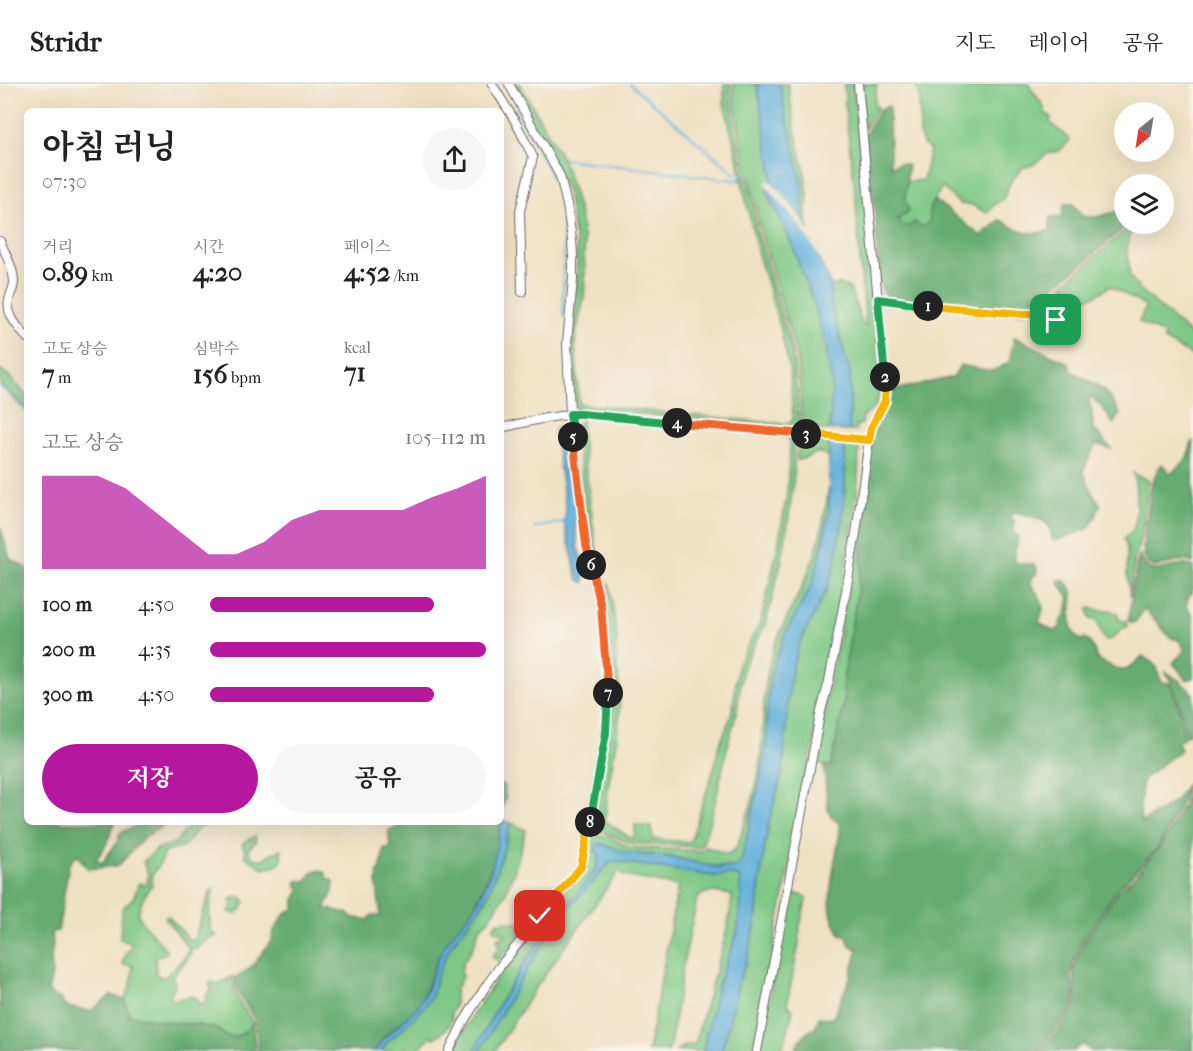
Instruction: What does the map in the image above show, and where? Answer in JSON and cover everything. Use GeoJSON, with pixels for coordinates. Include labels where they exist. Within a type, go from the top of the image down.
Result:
{"type":"FeatureCollection","features":[{"type":"Feature","properties":{"kind":"street"},"geometry":{"type":"LineString","coordinates":[[449,1051],[463,1023],[500,966],[581,867],[606,733],[609,701],[601,606],[586,545],[570,414],[567,343],[573,256],[566,197],[560,176],[507,84],[494,87],[532,157],[520,211],[522,292]]}},
{"type":"Feature","properties":{"kind":"street"},"geometry":{"type":"LineString","coordinates":[[757,1051],[820,715],[829,681],[846,591],[871,428],[885,401],[886,388],[858,84]]}},
{"type":"Feature","properties":{"kind":"street"},"geometry":{"type":"LineString","coordinates":[[0,241],[13,273],[14,283],[9,301],[9,312],[24,334]]}},
{"type":"Feature","properties":{"kind":"street"},"geometry":{"type":"LineString","coordinates":[[878,299],[927,306],[1039,314],[1056,320]]}},
{"type":"Feature","properties":{"kind":"street"},"geometry":{"type":"LineString","coordinates":[[504,427],[570,414],[581,414],[869,440]]}},
{"type":"Feature","properties":{"kind":"green space"},"geometry":{"type":"Polygon","coordinates":[[[510,84],[520,84],[562,158],[579,212],[584,242],[585,281],[575,346],[579,404],[784,424],[793,421],[790,373],[780,326],[758,254],[724,103],[724,84],[731,84],[730,94],[743,170],[750,188],[757,230],[793,355],[799,422],[797,428],[575,409],[571,336],[576,305],[577,265],[576,244],[567,191],[510,84]]]}},
{"type":"Feature","properties":{"kind":"green space"},"geometry":{"type":"Polygon","coordinates":[[[734,84],[757,84],[773,179],[767,186],[771,203],[775,206],[793,247],[816,310],[826,347],[832,385],[830,430],[802,429],[796,354],[760,229],[746,169],[733,94],[734,84]]]}},
{"type":"Feature","properties":{"kind":"green space"},"geometry":{"type":"Polygon","coordinates":[[[780,84],[788,84],[808,194],[806,211],[810,239],[803,216],[802,186],[780,84]]]}},
{"type":"Feature","properties":{"kind":"green space"},"geometry":{"type":"Polygon","coordinates":[[[844,84],[853,84],[881,386],[876,404],[863,416],[862,424],[857,425],[856,431],[849,431],[850,374],[830,300],[831,286],[840,284],[850,288],[862,323],[866,326],[844,84]]]}},
{"type":"Feature","properties":{"kind":"green space"},"geometry":{"type":"Polygon","coordinates":[[[861,84],[877,84],[874,107],[878,107],[864,130],[861,84]]]}},
{"type":"Feature","properties":{"kind":"green space"},"geometry":{"type":"Polygon","coordinates":[[[916,84],[964,84],[966,87],[973,88],[979,84],[1029,84],[1046,114],[1051,116],[1050,122],[1070,140],[1060,150],[1047,154],[1031,166],[1023,167],[1011,181],[1003,199],[987,213],[970,204],[960,204],[942,187],[933,201],[930,211],[932,214],[926,225],[908,227],[900,225],[897,218],[908,212],[905,199],[906,182],[923,180],[930,150],[923,144],[920,135],[920,95],[916,84]]]}},
{"type":"Feature","properties":{"kind":"green space"},"geometry":{"type":"Polygon","coordinates":[[[889,106],[890,166],[901,163],[908,165],[905,199],[909,212],[898,218],[901,225],[908,227],[915,222],[921,227],[928,223],[930,208],[935,200],[981,236],[1000,220],[1018,230],[1035,233],[1050,230],[1050,217],[1062,217],[1064,204],[1073,204],[1084,217],[1097,217],[1114,212],[1114,234],[1116,234],[1070,274],[1031,303],[1023,313],[957,307],[888,297],[879,282],[875,210],[864,137],[880,109],[889,106]]]}},
{"type":"Feature","properties":{"kind":"green space"},"geometry":{"type":"Polygon","coordinates":[[[1121,234],[1131,234],[1127,248],[1130,276],[1138,288],[1193,337],[1193,356],[1164,340],[1165,335],[1139,322],[1146,306],[1110,286],[1087,298],[1062,285],[1121,234]]]}},
{"type":"Feature","properties":{"kind":"green space"},"geometry":{"type":"Polygon","coordinates":[[[1014,337],[1069,363],[1071,371],[1105,392],[1120,414],[1113,424],[1103,408],[1090,396],[1093,428],[1111,449],[1096,444],[1083,471],[1100,504],[1088,529],[1055,541],[1051,538],[1051,531],[1045,522],[1016,512],[1011,515],[1015,522],[1013,534],[1018,535],[1015,562],[1034,564],[1037,569],[1030,583],[1043,604],[1039,623],[1053,632],[1061,627],[1060,622],[1066,614],[1069,598],[1058,581],[1062,579],[1069,585],[1072,592],[1071,626],[1074,634],[1082,641],[1084,638],[1089,642],[1096,658],[1115,668],[1125,669],[1131,667],[1142,656],[1156,666],[1162,682],[1169,683],[1172,689],[1179,709],[1184,737],[1178,742],[1181,750],[1143,779],[1140,804],[1141,823],[1175,801],[1187,784],[1186,793],[1158,847],[1114,893],[1083,940],[1072,965],[1073,1002],[1058,1027],[1036,1051],[795,1051],[802,1037],[815,1028],[819,1017],[833,1018],[850,978],[858,949],[850,946],[847,937],[840,934],[830,908],[831,886],[840,831],[839,823],[832,818],[828,810],[824,766],[831,767],[845,696],[842,688],[861,568],[862,539],[859,534],[868,452],[875,426],[887,403],[890,391],[954,377],[960,365],[992,371],[1009,363],[1014,337]]]}},
{"type":"Feature","properties":{"kind":"green space"},"geometry":{"type":"Polygon","coordinates":[[[0,369],[24,393],[24,407],[6,389],[0,385],[0,369]]]}},
{"type":"Feature","properties":{"kind":"green space"},"geometry":{"type":"Polygon","coordinates":[[[582,419],[581,430],[595,541],[603,579],[610,586],[617,639],[615,648],[620,697],[619,720],[604,821],[632,839],[635,834],[635,825],[651,827],[653,839],[687,842],[691,840],[716,762],[718,748],[733,708],[738,664],[760,623],[763,612],[787,494],[790,445],[787,438],[797,438],[794,445],[794,474],[783,554],[766,624],[746,661],[742,674],[737,711],[715,803],[700,847],[630,843],[593,828],[612,706],[609,620],[590,545],[576,433],[576,426],[582,419]]]}},
{"type":"Feature","properties":{"kind":"green space"},"geometry":{"type":"Polygon","coordinates":[[[804,437],[829,440],[830,458],[816,453],[797,460],[800,439],[804,437]]]}},
{"type":"Feature","properties":{"kind":"green space"},"geometry":{"type":"Polygon","coordinates":[[[1193,440],[1193,563],[1179,561],[1155,567],[1147,562],[1143,546],[1152,482],[1161,464],[1171,474],[1186,460],[1193,440]]]}},
{"type":"Feature","properties":{"kind":"green space"},"geometry":{"type":"Polygon","coordinates":[[[845,441],[849,441],[859,449],[857,498],[830,660],[753,1051],[721,1051],[756,923],[769,822],[783,769],[789,686],[793,664],[800,642],[826,591],[834,568],[845,489],[845,441]]]}},
{"type":"Feature","properties":{"kind":"green space"},"geometry":{"type":"Polygon","coordinates":[[[1133,473],[1149,481],[1130,597],[1127,549],[1124,539],[1135,523],[1136,492],[1133,473]]]}},
{"type":"Feature","properties":{"kind":"green space"},"geometry":{"type":"Polygon","coordinates":[[[830,480],[829,512],[816,572],[812,585],[785,634],[773,666],[762,772],[741,862],[734,867],[713,866],[673,857],[622,852],[602,844],[595,870],[526,961],[503,997],[474,1051],[454,1051],[472,1016],[501,972],[580,871],[587,855],[591,833],[609,837],[629,847],[701,851],[706,847],[728,854],[736,849],[757,780],[766,685],[771,657],[804,584],[816,550],[830,480]]]}},
{"type":"Feature","properties":{"kind":"green space"},"geometry":{"type":"Polygon","coordinates":[[[0,526],[10,559],[24,566],[24,825],[113,825],[108,842],[96,860],[102,863],[118,841],[120,833],[139,825],[163,825],[144,837],[119,865],[88,869],[77,854],[69,864],[58,931],[51,932],[52,974],[48,992],[62,1000],[64,1006],[91,1011],[111,995],[125,1000],[129,1015],[217,1029],[226,1036],[235,1037],[244,1033],[253,1023],[255,1051],[0,1051],[0,526]]]}},
{"type":"Feature","properties":{"kind":"green space"},"geometry":{"type":"Polygon","coordinates":[[[859,534],[862,538],[861,568],[842,688],[845,696],[831,767],[814,762],[859,534]]]}},
{"type":"Feature","properties":{"kind":"green space"},"geometry":{"type":"Polygon","coordinates":[[[1140,555],[1151,569],[1164,569],[1178,565],[1193,567],[1193,588],[1187,601],[1187,607],[1193,617],[1193,678],[1187,680],[1173,663],[1185,650],[1180,641],[1170,637],[1145,609],[1135,622],[1128,621],[1140,555]]]}},
{"type":"Feature","properties":{"kind":"green space"},"geometry":{"type":"Polygon","coordinates":[[[1088,609],[1117,613],[1119,620],[1126,621],[1127,627],[1106,641],[1097,621],[1090,619],[1088,609]]]}},
{"type":"Feature","properties":{"kind":"green space"},"geometry":{"type":"Polygon","coordinates":[[[1166,672],[1180,681],[1193,694],[1193,732],[1186,735],[1179,703],[1166,672]]]}},
{"type":"Feature","properties":{"kind":"green space"},"geometry":{"type":"Polygon","coordinates":[[[1189,793],[1193,796],[1193,1051],[1091,1051],[1082,1044],[1074,1051],[1039,1051],[1060,1029],[1075,1003],[1074,966],[1085,941],[1116,894],[1159,848],[1189,793]]]}},
{"type":"Feature","properties":{"kind":"green space"},"geometry":{"type":"Polygon","coordinates":[[[511,823],[526,830],[515,869],[505,894],[491,917],[479,929],[474,945],[463,963],[462,977],[455,990],[455,1004],[448,1027],[435,1038],[431,1036],[416,1051],[405,1046],[402,1051],[382,1051],[433,992],[438,973],[450,947],[487,897],[511,823]]]}},
{"type":"Feature","properties":{"kind":"green space"},"geometry":{"type":"Polygon","coordinates":[[[190,825],[206,825],[199,827],[182,847],[163,854],[162,860],[152,875],[152,885],[140,907],[138,914],[142,922],[167,951],[155,957],[156,975],[164,978],[184,958],[189,948],[165,918],[168,916],[193,942],[210,892],[214,889],[209,916],[212,933],[217,936],[209,938],[196,949],[192,949],[187,960],[172,977],[175,984],[169,997],[174,1000],[192,996],[199,1004],[204,1003],[206,995],[212,990],[209,985],[211,982],[217,984],[234,976],[236,995],[253,1023],[244,1033],[235,1037],[226,1036],[217,1029],[129,1015],[125,1000],[131,984],[133,966],[122,964],[132,944],[120,939],[122,912],[134,897],[138,885],[141,882],[143,886],[147,884],[148,874],[143,862],[157,849],[177,841],[190,825]]]}},
{"type":"Feature","properties":{"kind":"green space"},"geometry":{"type":"Polygon","coordinates":[[[403,825],[502,825],[495,859],[475,907],[443,949],[419,1004],[386,1035],[375,1051],[258,1051],[255,1022],[237,990],[236,978],[253,965],[272,940],[274,931],[282,918],[293,910],[300,890],[296,884],[297,881],[306,881],[313,872],[320,870],[326,873],[327,878],[334,881],[333,892],[325,908],[349,914],[350,917],[368,920],[372,915],[380,916],[378,871],[381,869],[384,848],[387,849],[392,845],[389,840],[389,830],[403,825]]]}},
{"type":"Feature","properties":{"kind":"green space"},"geometry":{"type":"Polygon","coordinates":[[[255,836],[256,841],[248,850],[252,857],[260,860],[281,849],[280,863],[265,869],[245,857],[242,844],[255,836]]]}},
{"type":"Feature","properties":{"kind":"green space"},"geometry":{"type":"Polygon","coordinates":[[[616,861],[714,876],[732,875],[741,879],[737,934],[717,987],[703,1051],[676,1051],[686,1045],[695,1044],[725,936],[732,895],[709,892],[697,899],[669,1051],[648,1051],[678,886],[625,876],[619,871],[534,990],[495,1051],[480,1051],[521,978],[568,909],[604,868],[616,861]]]}},
{"type":"Feature","properties":{"kind":"green space"},"geometry":{"type":"Polygon","coordinates":[[[790,892],[807,897],[787,1004],[793,1010],[781,1051],[759,1051],[790,892]]]}},
{"type":"Feature","properties":{"kind":"green space"},"geometry":{"type":"Polygon","coordinates":[[[239,897],[245,901],[242,909],[236,914],[229,912],[233,902],[230,899],[239,897]]]}},
{"type":"Feature","properties":{"kind":"green space"},"geometry":{"type":"Polygon","coordinates":[[[549,900],[498,961],[492,956],[500,947],[497,938],[505,934],[493,929],[496,923],[526,921],[534,901],[549,900]]]}},
{"type":"Feature","properties":{"kind":"water"},"geometry":{"type":"Polygon","coordinates":[[[757,84],[780,84],[802,186],[803,216],[810,239],[831,286],[830,300],[850,374],[849,431],[830,430],[832,385],[826,347],[816,310],[793,247],[775,206],[771,203],[766,186],[773,179],[757,84]]]}},
{"type":"Feature","properties":{"kind":"water"},"geometry":{"type":"Polygon","coordinates":[[[565,427],[584,583],[578,579],[564,522],[566,510],[554,429],[565,427]]]}},
{"type":"Feature","properties":{"kind":"water"},"geometry":{"type":"Polygon","coordinates":[[[829,440],[845,441],[845,489],[841,530],[834,568],[826,591],[800,642],[793,664],[789,686],[783,769],[769,822],[756,923],[721,1051],[703,1051],[717,987],[737,934],[741,903],[740,879],[732,875],[714,876],[616,861],[607,865],[568,909],[532,961],[480,1051],[474,1051],[503,997],[526,961],[595,870],[600,858],[595,851],[597,844],[624,852],[675,858],[720,868],[736,867],[741,862],[762,772],[773,666],[785,634],[812,585],[824,541],[829,512],[829,440]]]}},
{"type":"Feature","properties":{"kind":"water"},"geometry":{"type":"Polygon","coordinates":[[[504,821],[511,823],[487,897],[450,947],[438,973],[431,998],[419,1013],[386,1044],[382,1051],[375,1051],[385,1037],[419,1004],[443,949],[477,904],[493,865],[499,833],[504,821]]]}},
{"type":"Feature","properties":{"kind":"pier"},"geometry":{"type":"Polygon","coordinates":[[[769,180],[782,193],[806,226],[829,275],[801,227],[765,184],[769,180]]]}},
{"type":"Feature","properties":{"kind":"waterway"},"geometry":{"type":"LineString","coordinates":[[564,159],[740,181],[740,178],[630,84]]}},
{"type":"Feature","properties":{"kind":"waterway"},"geometry":{"type":"LineString","coordinates":[[513,105],[558,192],[562,209],[564,243],[563,316]]}},
{"type":"Feature","properties":{"kind":"waterway"},"geometry":{"type":"LineString","coordinates":[[0,387],[24,409]]}},
{"type":"Feature","properties":{"kind":"waterway"},"geometry":{"type":"LineString","coordinates":[[534,528],[564,522]]}},
{"type":"Feature","properties":{"kind":"route"},"geometry":{"type":"LineString","coordinates":[[540,916],[581,867],[606,733],[609,701],[601,606],[586,545],[570,414],[869,440],[871,428],[885,401],[886,388],[878,299],[927,306],[1039,314],[1056,320]]}}]}
